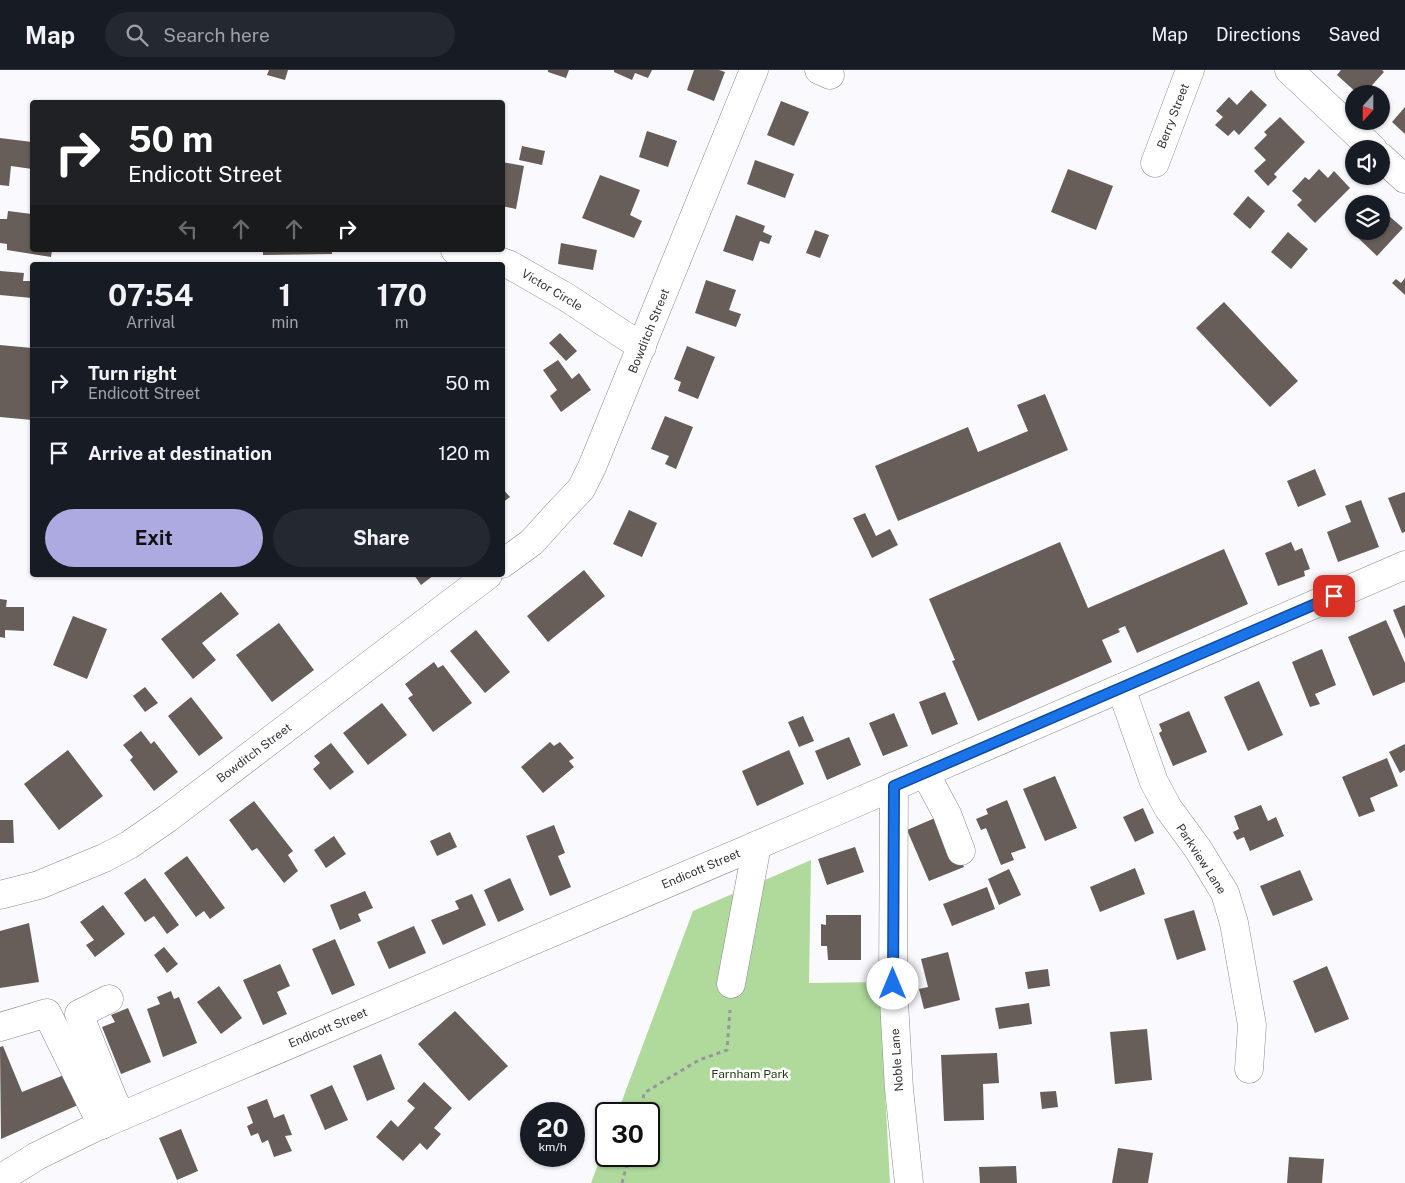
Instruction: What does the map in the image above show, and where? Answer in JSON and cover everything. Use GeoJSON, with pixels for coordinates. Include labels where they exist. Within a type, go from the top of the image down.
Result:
{"type":"FeatureCollection","features":[{"type":"Feature","properties":{"kind":"street","name":"Bowditch Street"},"geometry":{"type":"LineString","coordinates":[[505,562],[532,542],[581,489],[604,442],[754,70]]}},
{"type":"Feature","properties":{"kind":"street","name":"Berry Street"},"geometry":{"type":"LineString","coordinates":[[1155,163],[1190,70]]}},
{"type":"Feature","properties":{"kind":"street"},"geometry":{"type":"LineString","coordinates":[[1289,70],[1363,140]]}},
{"type":"Feature","properties":{"kind":"street"},"geometry":{"type":"LineString","coordinates":[[1390,165],[1405,179]]}},
{"type":"Feature","properties":{"kind":"street","name":"Victor Circle"},"geometry":{"type":"LineString","coordinates":[[470,252],[502,262]]}},
{"type":"Feature","properties":{"kind":"street","name":"Victor Circle"},"geometry":{"type":"LineString","coordinates":[[505,263],[566,297],[642,347]]}},
{"type":"Feature","properties":{"kind":"street","name":"Endicott Street"},"geometry":{"type":"LineString","coordinates":[[0,1179],[37,1156],[112,1120],[926,773],[1405,565]]}},
{"type":"Feature","properties":{"kind":"street","name":"Bowditch Street"},"geometry":{"type":"LineString","coordinates":[[0,895],[39,885],[104,858],[129,845],[168,818],[485,577]]}},
{"type":"Feature","properties":{"kind":"street","name":"Parkview Lane"},"geometry":{"type":"LineString","coordinates":[[1121,688],[1154,782],[1168,808],[1198,849],[1224,893],[1234,924],[1252,1025],[1249,1069]]}},
{"type":"Feature","properties":{"kind":"street"},"geometry":{"type":"LineString","coordinates":[[926,773],[961,851]]}},
{"type":"Feature","properties":{"kind":"street","name":"Noble Lane"},"geometry":{"type":"LineString","coordinates":[[894,786],[893,984],[899,1089],[910,1183]]}},
{"type":"Feature","properties":{"kind":"street"},"geometry":{"type":"LineString","coordinates":[[732,984],[757,845]]}},
{"type":"Feature","properties":{"kind":"street"},"geometry":{"type":"LineString","coordinates":[[109,1000],[79,1014],[113,1099],[112,1120]]}},
{"type":"Feature","properties":{"kind":"street"},"geometry":{"type":"LineString","coordinates":[[0,1027],[47,1013],[112,1120]]}},
{"type":"Feature","properties":{"kind":"path"},"geometry":{"type":"LineString","coordinates":[[643,1102],[644,1093],[698,1060],[727,1050],[732,984]]}},
{"type":"Feature","properties":{"kind":"path"},"geometry":{"type":"LineString","coordinates":[[622,1183],[626,1167]]}},
{"type":"Feature","properties":{"kind":"green space","name":"Farnham Park"},"geometry":{"type":"Polygon","coordinates":[[[811,860],[809,983],[879,982],[890,1183],[591,1183],[597,1167],[660,1167],[660,1102],[621,1102],[693,911],[811,860]]]}},
{"type":"Feature","properties":{"kind":"building"},"geometry":{"type":"Polygon","coordinates":[[[269,70],[288,70],[285,80],[267,75],[269,70]]]}},
{"type":"Feature","properties":{"kind":"building"},"geometry":{"type":"Polygon","coordinates":[[[548,70],[569,70],[566,78],[548,72],[548,70]]]}},
{"type":"Feature","properties":{"kind":"building"},"geometry":{"type":"Polygon","coordinates":[[[614,70],[652,70],[648,78],[635,73],[632,80],[614,72],[614,70]]]}},
{"type":"Feature","properties":{"kind":"building"},"geometry":{"type":"Polygon","coordinates":[[[694,70],[719,70],[725,72],[714,101],[687,90],[694,70]]]}},
{"type":"Feature","properties":{"kind":"building"},"geometry":{"type":"Polygon","coordinates":[[[1341,70],[1382,70],[1384,72],[1372,85],[1348,85],[1337,75],[1341,70]]]}},
{"type":"Feature","properties":{"kind":"building"},"geometry":{"type":"Polygon","coordinates":[[[1251,90],[1267,105],[1239,135],[1234,130],[1228,136],[1215,125],[1223,117],[1216,111],[1229,97],[1237,105],[1251,90]]]}},
{"type":"Feature","properties":{"kind":"building"},"geometry":{"type":"Polygon","coordinates":[[[781,101],[809,112],[794,146],[767,135],[781,101]]]}},
{"type":"Feature","properties":{"kind":"building"},"geometry":{"type":"Polygon","coordinates":[[[1405,107],[1405,134],[1392,122],[1405,107]]]}},
{"type":"Feature","properties":{"kind":"building"},"geometry":{"type":"Polygon","coordinates":[[[1280,117],[1305,142],[1274,174],[1277,177],[1268,186],[1254,171],[1266,160],[1254,148],[1267,135],[1264,132],[1280,117]]]}},
{"type":"Feature","properties":{"kind":"building"},"geometry":{"type":"Polygon","coordinates":[[[647,131],[677,141],[668,167],[639,157],[647,131]]]}},
{"type":"Feature","properties":{"kind":"building"},"geometry":{"type":"Polygon","coordinates":[[[0,138],[30,142],[30,169],[11,166],[9,186],[0,185],[0,138]]]}},
{"type":"Feature","properties":{"kind":"building"},"geometry":{"type":"Polygon","coordinates":[[[522,146],[545,151],[542,165],[519,160],[522,146]]]}},
{"type":"Feature","properties":{"kind":"building"},"geometry":{"type":"Polygon","coordinates":[[[755,160],[794,174],[785,198],[747,184],[755,160]]]}},
{"type":"Feature","properties":{"kind":"building"},"geometry":{"type":"Polygon","coordinates":[[[505,163],[524,166],[516,209],[505,207],[505,163]]]}},
{"type":"Feature","properties":{"kind":"building"},"geometry":{"type":"Polygon","coordinates":[[[1068,169],[1113,186],[1096,230],[1051,212],[1068,169]]]}},
{"type":"Feature","properties":{"kind":"building"},"geometry":{"type":"Polygon","coordinates":[[[1319,169],[1328,178],[1334,171],[1345,185],[1350,188],[1315,223],[1297,205],[1302,200],[1292,191],[1305,177],[1309,180],[1319,169]]]}},
{"type":"Feature","properties":{"kind":"building"},"geometry":{"type":"Polygon","coordinates":[[[600,175],[640,190],[630,215],[642,221],[634,238],[582,218],[600,175]]]}},
{"type":"Feature","properties":{"kind":"building"},"geometry":{"type":"Polygon","coordinates":[[[1248,196],[1265,211],[1250,229],[1233,214],[1248,196]]]}},
{"type":"Feature","properties":{"kind":"building"},"geometry":{"type":"Polygon","coordinates":[[[8,211],[30,214],[30,252],[52,252],[51,257],[7,250],[7,244],[0,243],[0,219],[7,219],[8,211]]]}},
{"type":"Feature","properties":{"kind":"building"},"geometry":{"type":"Polygon","coordinates":[[[736,215],[765,226],[763,232],[772,236],[769,244],[760,241],[753,261],[723,251],[736,215]]]}},
{"type":"Feature","properties":{"kind":"building"},"geometry":{"type":"Polygon","coordinates":[[[1390,217],[1403,228],[1377,256],[1360,240],[1390,240],[1390,217]]]}},
{"type":"Feature","properties":{"kind":"building"},"geometry":{"type":"Polygon","coordinates":[[[815,230],[829,235],[820,258],[806,253],[815,230]]]}},
{"type":"Feature","properties":{"kind":"building"},"geometry":{"type":"Polygon","coordinates":[[[1288,232],[1308,249],[1291,269],[1271,252],[1288,232]]]}},
{"type":"Feature","properties":{"kind":"building"},"geometry":{"type":"Polygon","coordinates":[[[561,243],[597,250],[593,270],[558,264],[561,243]]]}},
{"type":"Feature","properties":{"kind":"building"},"geometry":{"type":"Polygon","coordinates":[[[263,252],[332,252],[332,254],[263,255],[263,252]]]}},
{"type":"Feature","properties":{"kind":"building"},"geometry":{"type":"Polygon","coordinates":[[[0,271],[24,273],[23,281],[30,281],[30,298],[0,295],[0,271]]]}},
{"type":"Feature","properties":{"kind":"building"},"geometry":{"type":"Polygon","coordinates":[[[1405,278],[1405,295],[1392,283],[1396,279],[1401,283],[1405,278]]]}},
{"type":"Feature","properties":{"kind":"building"},"geometry":{"type":"Polygon","coordinates":[[[706,280],[736,290],[729,310],[741,314],[736,327],[695,313],[706,280]]]}},
{"type":"Feature","properties":{"kind":"building"},"geometry":{"type":"Polygon","coordinates":[[[1224,302],[1298,381],[1270,407],[1196,328],[1224,302]]]}},
{"type":"Feature","properties":{"kind":"building"},"geometry":{"type":"Polygon","coordinates":[[[560,333],[577,351],[566,361],[549,343],[560,333]]]}},
{"type":"Feature","properties":{"kind":"building"},"geometry":{"type":"Polygon","coordinates":[[[0,345],[30,348],[30,420],[0,417],[0,345]]]}},
{"type":"Feature","properties":{"kind":"building"},"geometry":{"type":"Polygon","coordinates":[[[687,346],[715,357],[698,399],[678,391],[681,382],[674,379],[687,346]]]}},
{"type":"Feature","properties":{"kind":"building"},"geometry":{"type":"Polygon","coordinates":[[[558,360],[572,379],[579,373],[591,390],[561,412],[550,396],[557,390],[543,370],[558,360]]]}},
{"type":"Feature","properties":{"kind":"building"},"geometry":{"type":"Polygon","coordinates":[[[1045,394],[1068,450],[898,521],[875,466],[968,427],[978,452],[1028,431],[1017,405],[1045,394]]]}},
{"type":"Feature","properties":{"kind":"building"},"geometry":{"type":"Polygon","coordinates":[[[665,416],[693,427],[676,469],[665,464],[669,456],[651,449],[665,416]]]}},
{"type":"Feature","properties":{"kind":"building"},"geometry":{"type":"Polygon","coordinates":[[[1315,469],[1326,495],[1298,507],[1287,481],[1315,469]]]}},
{"type":"Feature","properties":{"kind":"building"},"geometry":{"type":"Polygon","coordinates":[[[505,491],[510,497],[505,501],[505,491]]]}},
{"type":"Feature","properties":{"kind":"building"},"geometry":{"type":"Polygon","coordinates":[[[1405,492],[1405,532],[1402,533],[1388,498],[1405,492]]]}},
{"type":"Feature","properties":{"kind":"building"},"geometry":{"type":"Polygon","coordinates":[[[1361,500],[1379,547],[1338,562],[1327,532],[1351,522],[1345,506],[1361,500]]]}},
{"type":"Feature","properties":{"kind":"building"},"geometry":{"type":"Polygon","coordinates":[[[629,510],[657,523],[642,557],[613,544],[629,510]]]}},
{"type":"Feature","properties":{"kind":"building"},"geometry":{"type":"Polygon","coordinates":[[[865,513],[876,536],[890,529],[898,545],[872,558],[853,518],[865,513]]]}},
{"type":"Feature","properties":{"kind":"building"},"geometry":{"type":"Polygon","coordinates":[[[1060,542],[1088,608],[1224,549],[1248,604],[1137,653],[1125,626],[1118,629],[1120,632],[1102,640],[1112,662],[978,721],[952,661],[955,660],[929,599],[1060,542]]]}},
{"type":"Feature","properties":{"kind":"building"},"geometry":{"type":"Polygon","coordinates":[[[1291,542],[1295,551],[1302,548],[1310,569],[1304,571],[1305,576],[1278,586],[1265,553],[1291,542]]]}},
{"type":"Feature","properties":{"kind":"building"},"geometry":{"type":"Polygon","coordinates":[[[584,570],[605,596],[548,642],[527,616],[584,570]]]}},
{"type":"Feature","properties":{"kind":"building"},"geometry":{"type":"Polygon","coordinates":[[[415,577],[431,577],[421,585],[415,577]]]}},
{"type":"Feature","properties":{"kind":"building"},"geometry":{"type":"Polygon","coordinates":[[[221,592],[239,614],[202,643],[216,660],[193,679],[161,639],[221,592]]]}},
{"type":"Feature","properties":{"kind":"building"},"geometry":{"type":"Polygon","coordinates":[[[0,599],[7,600],[6,607],[24,607],[24,631],[5,630],[5,638],[0,637],[0,599]]]}},
{"type":"Feature","properties":{"kind":"building"},"geometry":{"type":"Polygon","coordinates":[[[1405,605],[1405,639],[1393,610],[1405,605]]]}},
{"type":"Feature","properties":{"kind":"building"},"geometry":{"type":"Polygon","coordinates":[[[73,616],[107,629],[87,679],[53,665],[73,616]]]}},
{"type":"Feature","properties":{"kind":"building"},"geometry":{"type":"Polygon","coordinates":[[[1386,620],[1405,663],[1405,682],[1373,696],[1348,637],[1386,620]]]}},
{"type":"Feature","properties":{"kind":"building"},"geometry":{"type":"Polygon","coordinates":[[[279,623],[314,670],[272,702],[236,655],[279,623]]]}},
{"type":"Feature","properties":{"kind":"building"},"geometry":{"type":"Polygon","coordinates":[[[476,630],[510,672],[485,693],[450,651],[476,630]]]}},
{"type":"Feature","properties":{"kind":"building"},"geometry":{"type":"Polygon","coordinates":[[[1322,649],[1336,685],[1315,694],[1320,704],[1310,707],[1292,662],[1322,649]]]}},
{"type":"Feature","properties":{"kind":"building"},"geometry":{"type":"Polygon","coordinates":[[[434,662],[438,668],[443,665],[472,703],[433,732],[408,698],[413,695],[405,684],[434,662]]]}},
{"type":"Feature","properties":{"kind":"building"},"geometry":{"type":"Polygon","coordinates":[[[1259,681],[1283,735],[1248,751],[1224,697],[1259,681]]]}},
{"type":"Feature","properties":{"kind":"building"},"geometry":{"type":"Polygon","coordinates":[[[145,687],[158,703],[145,712],[133,696],[145,687]]]}},
{"type":"Feature","properties":{"kind":"building"},"geometry":{"type":"Polygon","coordinates":[[[945,692],[958,724],[932,735],[919,702],[945,692]]]}},
{"type":"Feature","properties":{"kind":"building"},"geometry":{"type":"Polygon","coordinates":[[[191,697],[223,738],[199,756],[168,716],[191,697]]]}},
{"type":"Feature","properties":{"kind":"building"},"geometry":{"type":"Polygon","coordinates":[[[382,703],[407,735],[368,765],[343,733],[382,703]]]}},
{"type":"Feature","properties":{"kind":"building"},"geometry":{"type":"Polygon","coordinates":[[[1189,711],[1207,752],[1173,766],[1159,733],[1162,731],[1159,724],[1189,711]]]}},
{"type":"Feature","properties":{"kind":"building"},"geometry":{"type":"Polygon","coordinates":[[[894,713],[908,746],[883,756],[869,723],[894,713]]]}},
{"type":"Feature","properties":{"kind":"building"},"geometry":{"type":"Polygon","coordinates":[[[803,716],[814,741],[799,747],[788,722],[803,716]]]}},
{"type":"Feature","properties":{"kind":"building"},"geometry":{"type":"Polygon","coordinates":[[[141,731],[151,744],[154,741],[178,772],[154,791],[130,760],[133,757],[123,745],[141,731]]]}},
{"type":"Feature","properties":{"kind":"building"},"geometry":{"type":"Polygon","coordinates":[[[849,737],[861,765],[827,780],[815,751],[849,737]]]}},
{"type":"Feature","properties":{"kind":"building"},"geometry":{"type":"Polygon","coordinates":[[[550,742],[554,746],[560,742],[574,758],[569,761],[574,767],[543,793],[521,767],[550,742]]]}},
{"type":"Feature","properties":{"kind":"building"},"geometry":{"type":"Polygon","coordinates":[[[331,743],[354,772],[330,790],[313,769],[320,763],[314,756],[331,743]]]}},
{"type":"Feature","properties":{"kind":"building"},"geometry":{"type":"Polygon","coordinates":[[[1405,744],[1405,770],[1400,773],[1389,752],[1405,744]]]}},
{"type":"Feature","properties":{"kind":"building"},"geometry":{"type":"Polygon","coordinates":[[[68,750],[103,796],[59,830],[24,784],[68,750]]]}},
{"type":"Feature","properties":{"kind":"building"},"geometry":{"type":"Polygon","coordinates":[[[789,750],[804,784],[757,806],[742,771],[789,750]]]}},
{"type":"Feature","properties":{"kind":"building"},"geometry":{"type":"Polygon","coordinates":[[[1387,758],[1398,786],[1370,798],[1375,811],[1359,817],[1342,777],[1387,758]]]}},
{"type":"Feature","properties":{"kind":"building"},"geometry":{"type":"Polygon","coordinates":[[[1055,776],[1077,828],[1045,841],[1023,789],[1055,776]]]}},
{"type":"Feature","properties":{"kind":"building"},"geometry":{"type":"Polygon","coordinates":[[[1007,800],[1026,848],[1011,853],[1014,860],[1001,865],[986,828],[981,830],[976,819],[988,814],[986,809],[1007,800]]]}},
{"type":"Feature","properties":{"kind":"building"},"geometry":{"type":"Polygon","coordinates":[[[254,801],[293,851],[288,855],[298,871],[284,883],[257,848],[252,851],[229,820],[254,801]]]}},
{"type":"Feature","properties":{"kind":"building"},"geometry":{"type":"Polygon","coordinates":[[[1261,805],[1268,821],[1276,817],[1284,836],[1250,851],[1244,837],[1237,840],[1233,832],[1239,829],[1234,816],[1261,805]]]}},
{"type":"Feature","properties":{"kind":"building"},"geometry":{"type":"Polygon","coordinates":[[[1143,808],[1154,833],[1135,842],[1123,817],[1143,808]]]}},
{"type":"Feature","properties":{"kind":"building"},"geometry":{"type":"Polygon","coordinates":[[[942,815],[964,867],[929,881],[907,830],[942,815]]]}},
{"type":"Feature","properties":{"kind":"building"},"geometry":{"type":"Polygon","coordinates":[[[0,820],[13,820],[14,843],[0,843],[0,820]]]}},
{"type":"Feature","properties":{"kind":"building"},"geometry":{"type":"Polygon","coordinates":[[[554,825],[565,853],[558,856],[571,887],[550,896],[526,836],[554,825]]]}},
{"type":"Feature","properties":{"kind":"building"},"geometry":{"type":"Polygon","coordinates":[[[450,832],[457,847],[437,856],[430,841],[450,832]]]}},
{"type":"Feature","properties":{"kind":"building"},"geometry":{"type":"Polygon","coordinates":[[[334,836],[346,854],[326,868],[314,850],[334,836]]]}},
{"type":"Feature","properties":{"kind":"building"},"geometry":{"type":"Polygon","coordinates":[[[855,847],[864,872],[827,885],[818,859],[855,847]]]}},
{"type":"Feature","properties":{"kind":"building"},"geometry":{"type":"Polygon","coordinates":[[[187,856],[225,908],[210,919],[204,911],[196,917],[164,873],[187,856]]]}},
{"type":"Feature","properties":{"kind":"building"},"geometry":{"type":"Polygon","coordinates":[[[1135,868],[1145,894],[1100,912],[1090,887],[1135,868]]]}},
{"type":"Feature","properties":{"kind":"building"},"geometry":{"type":"Polygon","coordinates":[[[1009,869],[1021,895],[999,905],[988,879],[1009,869]]]}},
{"type":"Feature","properties":{"kind":"building"},"geometry":{"type":"Polygon","coordinates":[[[1300,870],[1313,900],[1273,916],[1260,886],[1300,870]]]}},
{"type":"Feature","properties":{"kind":"building"},"geometry":{"type":"Polygon","coordinates":[[[145,878],[179,925],[167,934],[154,916],[145,922],[124,893],[145,878]]]}},
{"type":"Feature","properties":{"kind":"building"},"geometry":{"type":"Polygon","coordinates":[[[510,878],[524,910],[498,922],[484,890],[510,878]]]}},
{"type":"Feature","properties":{"kind":"building"},"geometry":{"type":"Polygon","coordinates":[[[987,887],[995,909],[952,926],[943,904],[987,887]]]}},
{"type":"Feature","properties":{"kind":"building"},"geometry":{"type":"Polygon","coordinates":[[[365,891],[373,908],[358,914],[361,921],[340,930],[330,905],[365,891]]]}},
{"type":"Feature","properties":{"kind":"building"},"geometry":{"type":"Polygon","coordinates":[[[472,894],[486,925],[443,945],[431,920],[459,909],[455,901],[472,894]]]}},
{"type":"Feature","properties":{"kind":"building"},"geometry":{"type":"Polygon","coordinates":[[[103,905],[125,934],[95,957],[86,945],[94,940],[80,922],[103,905]]]}},
{"type":"Feature","properties":{"kind":"building"},"geometry":{"type":"Polygon","coordinates":[[[1194,910],[1206,950],[1177,960],[1164,919],[1194,910]]]}},
{"type":"Feature","properties":{"kind":"building"},"geometry":{"type":"Polygon","coordinates":[[[826,915],[861,915],[861,960],[828,960],[827,946],[821,946],[821,924],[826,925],[826,915]]]}},
{"type":"Feature","properties":{"kind":"building"},"geometry":{"type":"Polygon","coordinates":[[[29,923],[39,982],[0,988],[0,931],[29,923]]]}},
{"type":"Feature","properties":{"kind":"building"},"geometry":{"type":"Polygon","coordinates":[[[414,926],[426,953],[389,969],[377,942],[414,926]]]}},
{"type":"Feature","properties":{"kind":"building"},"geometry":{"type":"Polygon","coordinates":[[[335,939],[355,985],[332,995],[312,949],[335,939]]]}},
{"type":"Feature","properties":{"kind":"building"},"geometry":{"type":"Polygon","coordinates":[[[164,947],[178,964],[167,973],[154,955],[164,947]]]}},
{"type":"Feature","properties":{"kind":"building"},"geometry":{"type":"Polygon","coordinates":[[[948,952],[960,1000],[924,1009],[919,989],[928,987],[921,959],[948,952]]]}},
{"type":"Feature","properties":{"kind":"building"},"geometry":{"type":"Polygon","coordinates":[[[280,964],[290,986],[277,992],[287,1014],[263,1025],[243,980],[280,964]]]}},
{"type":"Feature","properties":{"kind":"building"},"geometry":{"type":"Polygon","coordinates":[[[1327,966],[1349,1019],[1315,1033],[1293,981],[1327,966]]]}},
{"type":"Feature","properties":{"kind":"building"},"geometry":{"type":"Polygon","coordinates":[[[1048,969],[1050,986],[1028,989],[1025,972],[1048,969]]]}},
{"type":"Feature","properties":{"kind":"building"},"geometry":{"type":"Polygon","coordinates":[[[219,986],[242,1018],[221,1034],[197,1002],[219,986]]]}},
{"type":"Feature","properties":{"kind":"building"},"geometry":{"type":"Polygon","coordinates":[[[171,991],[174,999],[179,997],[197,1043],[163,1057],[147,1009],[160,1004],[157,997],[171,991]]]}},
{"type":"Feature","properties":{"kind":"building"},"geometry":{"type":"Polygon","coordinates":[[[1029,1003],[1032,1024],[999,1029],[995,1008],[1029,1003]]]}},
{"type":"Feature","properties":{"kind":"building"},"geometry":{"type":"Polygon","coordinates":[[[128,1008],[151,1062],[121,1074],[102,1027],[115,1022],[111,1015],[128,1008]]]}},
{"type":"Feature","properties":{"kind":"building"},"geometry":{"type":"Polygon","coordinates":[[[455,1011],[508,1066],[469,1101],[418,1044],[455,1011]]]}},
{"type":"Feature","properties":{"kind":"building"},"geometry":{"type":"Polygon","coordinates":[[[1147,1029],[1152,1080],[1115,1084],[1110,1032],[1147,1029]]]}},
{"type":"Feature","properties":{"kind":"building"},"geometry":{"type":"Polygon","coordinates":[[[3,1046],[22,1092],[64,1075],[78,1105],[1,1139],[0,1047],[3,1046]]]}},
{"type":"Feature","properties":{"kind":"building"},"geometry":{"type":"Polygon","coordinates":[[[997,1053],[999,1083],[983,1084],[984,1120],[944,1121],[941,1055],[997,1053]]]}},
{"type":"Feature","properties":{"kind":"building"},"geometry":{"type":"Polygon","coordinates":[[[381,1054],[395,1089],[367,1101],[353,1066],[381,1054]]]}},
{"type":"Feature","properties":{"kind":"building"},"geometry":{"type":"Polygon","coordinates":[[[424,1082],[452,1108],[434,1128],[441,1134],[427,1150],[420,1143],[403,1161],[376,1137],[391,1120],[398,1127],[415,1108],[407,1101],[424,1082]]]}},
{"type":"Feature","properties":{"kind":"building"},"geometry":{"type":"Polygon","coordinates":[[[332,1085],[348,1120],[325,1130],[310,1095],[332,1085]]]}},
{"type":"Feature","properties":{"kind":"building"},"geometry":{"type":"Polygon","coordinates":[[[1056,1091],[1058,1107],[1042,1109],[1040,1092],[1056,1091]]]}},
{"type":"Feature","properties":{"kind":"building"},"geometry":{"type":"Polygon","coordinates":[[[267,1099],[274,1118],[284,1114],[292,1135],[285,1136],[292,1151],[274,1157],[268,1140],[262,1143],[258,1133],[251,1136],[247,1126],[253,1123],[247,1107],[267,1099]]]}},
{"type":"Feature","properties":{"kind":"building"},"geometry":{"type":"Polygon","coordinates":[[[181,1129],[198,1171],[177,1180],[159,1138],[181,1129]]]}},
{"type":"Feature","properties":{"kind":"building"},"geometry":{"type":"Polygon","coordinates":[[[1118,1148],[1153,1153],[1148,1183],[1112,1183],[1118,1148]]]}},
{"type":"Feature","properties":{"kind":"building"},"geometry":{"type":"Polygon","coordinates":[[[1289,1157],[1324,1159],[1322,1183],[1287,1183],[1289,1157]]]}},
{"type":"Feature","properties":{"kind":"building"},"geometry":{"type":"Polygon","coordinates":[[[1016,1166],[1017,1183],[980,1183],[979,1167],[1016,1166]]]}},
{"type":"Feature","properties":{"kind":"route"},"geometry":{"type":"LineString","coordinates":[[893,984],[894,786],[1334,596]]}}]}
